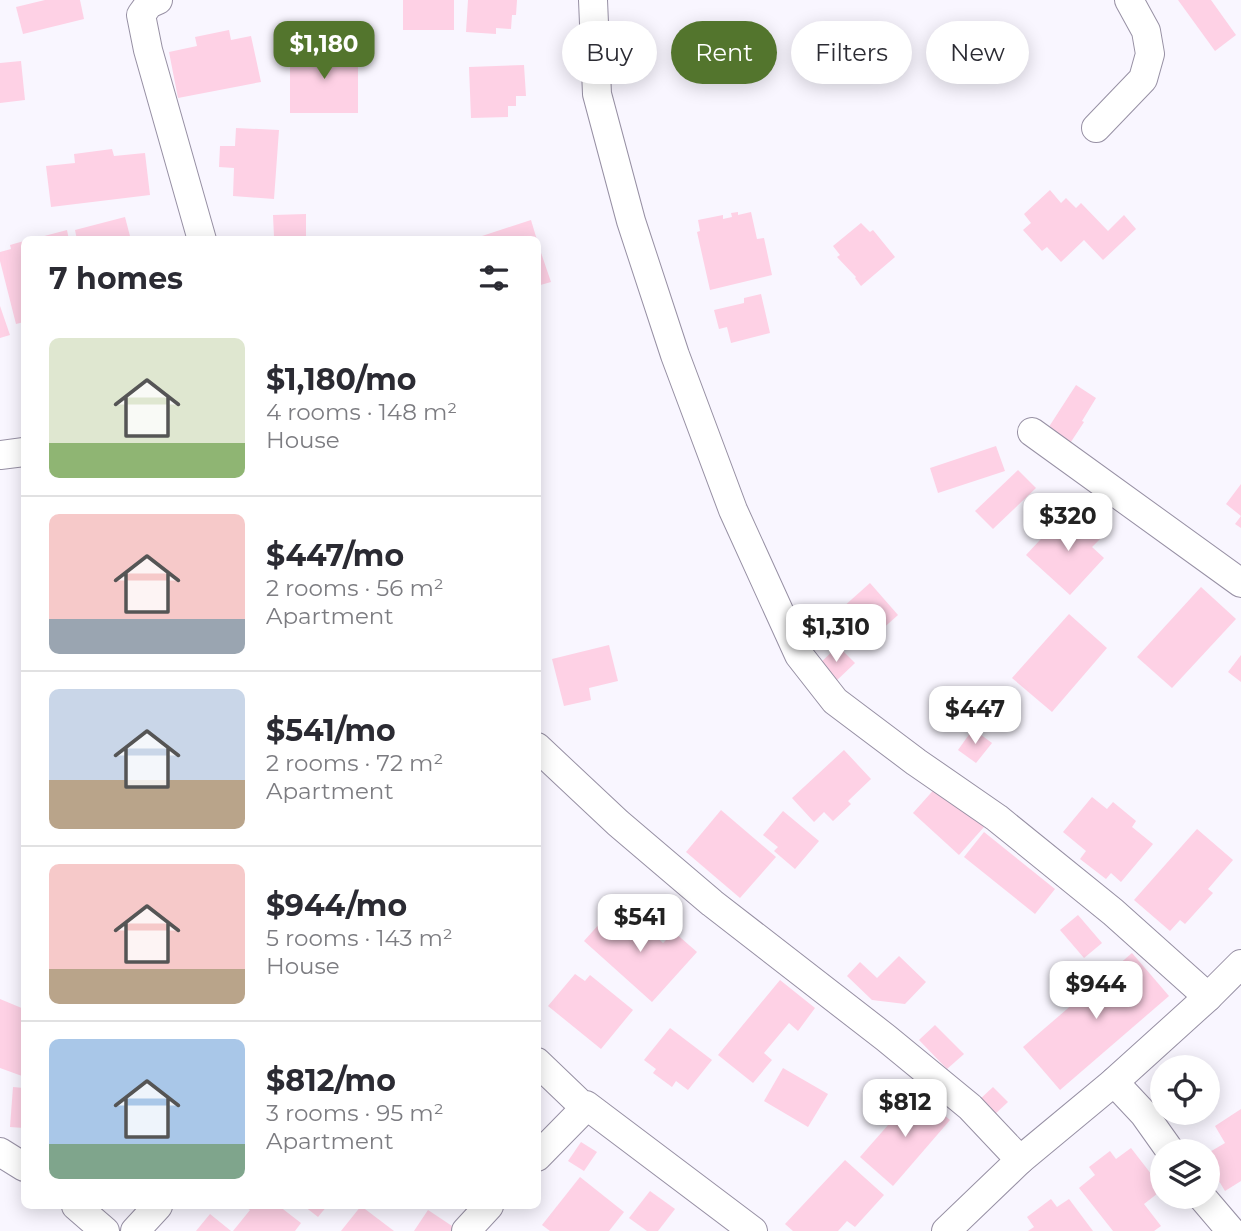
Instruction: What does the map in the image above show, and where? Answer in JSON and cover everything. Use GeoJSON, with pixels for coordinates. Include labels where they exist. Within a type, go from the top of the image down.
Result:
{"type":"FeatureCollection","features":[{"type":"Feature","properties":{"kind":"street"},"geometry":{"type":"LineString","coordinates":[[158,0],[149,4],[141,15],[148,50],[201,236]]}},
{"type":"Feature","properties":{"kind":"street"},"geometry":{"type":"LineString","coordinates":[[593,0],[597,94],[631,221],[675,355],[733,510],[799,655],[835,701],[997,818],[1113,912],[1208,997]]}},
{"type":"Feature","properties":{"kind":"street"},"geometry":{"type":"LineString","coordinates":[[1096,128],[1143,79],[1150,54],[1146,31],[1129,0]]}},
{"type":"Feature","properties":{"kind":"street"},"geometry":{"type":"LineString","coordinates":[[1032,432],[1241,583]]}},
{"type":"Feature","properties":{"kind":"street"},"geometry":{"type":"LineString","coordinates":[[0,455],[21,452]]}},
{"type":"Feature","properties":{"kind":"street"},"geometry":{"type":"LineString","coordinates":[[541,751],[618,823],[702,894],[970,1107],[1020,1160]]}},
{"type":"Feature","properties":{"kind":"street"},"geometry":{"type":"LineString","coordinates":[[946,1231],[1020,1160],[1114,1082],[1241,964]]}},
{"type":"Feature","properties":{"kind":"street"},"geometry":{"type":"LineString","coordinates":[[541,1066],[585,1108]]}},
{"type":"Feature","properties":{"kind":"street"},"geometry":{"type":"LineString","coordinates":[[1114,1082],[1144,1114],[1162,1139]]}},
{"type":"Feature","properties":{"kind":"street"},"geometry":{"type":"LineString","coordinates":[[541,1153],[586,1105],[753,1231]]}},
{"type":"Feature","properties":{"kind":"street"},"geometry":{"type":"LineString","coordinates":[[0,1152],[21,1165]]}},
{"type":"Feature","properties":{"kind":"street"},"geometry":{"type":"LineString","coordinates":[[79,1209],[105,1231]]}},
{"type":"Feature","properties":{"kind":"street"},"geometry":{"type":"LineString","coordinates":[[135,1231],[155,1209]]}},
{"type":"Feature","properties":{"kind":"street"},"geometry":{"type":"LineString","coordinates":[[466,1231],[486,1209]]}},
{"type":"Feature","properties":{"kind":"street"},"geometry":{"type":"LineString","coordinates":[[1212,1209],[1231,1231]]}},
{"type":"Feature","properties":{"kind":"building"},"geometry":{"type":"Polygon","coordinates":[[[45,0],[80,0],[84,19],[23,34],[16,7],[45,0]]]}},
{"type":"Feature","properties":{"kind":"building"},"geometry":{"type":"Polygon","coordinates":[[[403,0],[454,0],[454,30],[403,30],[403,0]]]}},
{"type":"Feature","properties":{"kind":"building"},"geometry":{"type":"Polygon","coordinates":[[[468,0],[517,0],[511,29],[496,28],[496,34],[466,32],[468,0]]]}},
{"type":"Feature","properties":{"kind":"building"},"geometry":{"type":"Polygon","coordinates":[[[1178,0],[1211,0],[1236,35],[1215,51],[1178,0]]]}},
{"type":"Feature","properties":{"kind":"building"},"geometry":{"type":"Polygon","coordinates":[[[229,30],[231,40],[251,36],[261,82],[178,98],[169,52],[197,46],[195,37],[229,30]]]}},
{"type":"Feature","properties":{"kind":"building"},"geometry":{"type":"Polygon","coordinates":[[[302,45],[340,45],[340,53],[358,53],[358,113],[290,113],[290,52],[302,52],[302,45]]]}},
{"type":"Feature","properties":{"kind":"building"},"geometry":{"type":"Polygon","coordinates":[[[21,61],[25,100],[0,103],[0,63],[21,61]]]}},
{"type":"Feature","properties":{"kind":"building"},"geometry":{"type":"Polygon","coordinates":[[[524,65],[526,96],[516,96],[516,106],[508,106],[508,117],[471,118],[469,67],[524,65]]]}},
{"type":"Feature","properties":{"kind":"building"},"geometry":{"type":"Polygon","coordinates":[[[236,128],[279,130],[274,199],[233,196],[234,168],[219,167],[220,146],[235,146],[236,128]]]}},
{"type":"Feature","properties":{"kind":"building"},"geometry":{"type":"Polygon","coordinates":[[[112,149],[114,156],[145,153],[150,195],[51,207],[46,166],[75,163],[74,154],[112,149]]]}},
{"type":"Feature","properties":{"kind":"building"},"geometry":{"type":"Polygon","coordinates":[[[1050,190],[1061,203],[1066,198],[1076,208],[1081,203],[1108,231],[1124,215],[1136,229],[1103,260],[1084,240],[1061,262],[1047,247],[1042,251],[1023,230],[1031,223],[1024,214],[1050,190]]]}},
{"type":"Feature","properties":{"kind":"building"},"geometry":{"type":"Polygon","coordinates":[[[738,212],[738,215],[751,212],[757,239],[764,238],[772,275],[710,290],[697,232],[700,231],[698,220],[723,215],[723,219],[738,212]]]}},
{"type":"Feature","properties":{"kind":"building"},"geometry":{"type":"Polygon","coordinates":[[[306,214],[306,236],[274,236],[273,215],[306,214]]]}},
{"type":"Feature","properties":{"kind":"building"},"geometry":{"type":"Polygon","coordinates":[[[125,217],[130,236],[76,236],[75,230],[125,217]]]}},
{"type":"Feature","properties":{"kind":"building"},"geometry":{"type":"Polygon","coordinates":[[[531,220],[536,236],[482,236],[531,220]]]}},
{"type":"Feature","properties":{"kind":"building"},"geometry":{"type":"Polygon","coordinates":[[[861,223],[870,232],[873,230],[895,257],[861,286],[837,257],[840,255],[833,246],[861,223]]]}},
{"type":"Feature","properties":{"kind":"building"},"geometry":{"type":"Polygon","coordinates":[[[67,230],[68,236],[44,236],[67,230]]]}},
{"type":"Feature","properties":{"kind":"building"},"geometry":{"type":"Polygon","coordinates":[[[21,242],[21,323],[16,324],[0,261],[0,252],[11,249],[10,245],[21,242]]]}},
{"type":"Feature","properties":{"kind":"building"},"geometry":{"type":"Polygon","coordinates":[[[541,253],[551,282],[541,285],[541,253]]]}},
{"type":"Feature","properties":{"kind":"building"},"geometry":{"type":"Polygon","coordinates":[[[761,294],[770,333],[731,343],[727,327],[719,329],[714,310],[744,303],[744,298],[761,294]]]}},
{"type":"Feature","properties":{"kind":"building"},"geometry":{"type":"Polygon","coordinates":[[[0,306],[10,335],[0,338],[0,306]]]}},
{"type":"Feature","properties":{"kind":"building"},"geometry":{"type":"Polygon","coordinates":[[[1076,385],[1096,398],[1065,451],[1043,436],[1076,385]]]}},
{"type":"Feature","properties":{"kind":"building"},"geometry":{"type":"Polygon","coordinates":[[[996,446],[1005,471],[938,493],[930,468],[996,446]]]}},
{"type":"Feature","properties":{"kind":"building"},"geometry":{"type":"Polygon","coordinates":[[[1018,470],[1036,488],[993,529],[975,511],[1018,470]]]}},
{"type":"Feature","properties":{"kind":"building"},"geometry":{"type":"Polygon","coordinates":[[[1241,484],[1241,516],[1226,504],[1241,484]]]}},
{"type":"Feature","properties":{"kind":"building"},"geometry":{"type":"Polygon","coordinates":[[[1067,511],[1088,530],[1091,526],[1103,536],[1092,547],[1104,558],[1070,595],[1026,555],[1067,511]]]}},
{"type":"Feature","properties":{"kind":"building"},"geometry":{"type":"Polygon","coordinates":[[[1241,516],[1241,528],[1235,524],[1241,516]]]}},
{"type":"Feature","properties":{"kind":"building"},"geometry":{"type":"Polygon","coordinates":[[[870,583],[898,615],[871,639],[842,608],[870,583]]]}},
{"type":"Feature","properties":{"kind":"building"},"geometry":{"type":"Polygon","coordinates":[[[1201,587],[1236,619],[1172,688],[1137,657],[1201,587]]]}},
{"type":"Feature","properties":{"kind":"building"},"geometry":{"type":"Polygon","coordinates":[[[827,611],[845,640],[831,649],[812,620],[827,611]]]}},
{"type":"Feature","properties":{"kind":"building"},"geometry":{"type":"Polygon","coordinates":[[[1069,614],[1107,648],[1052,712],[1012,678],[1069,614]]]}},
{"type":"Feature","properties":{"kind":"building"},"geometry":{"type":"Polygon","coordinates":[[[609,645],[618,681],[589,688],[591,700],[564,706],[552,659],[609,645]]]}},
{"type":"Feature","properties":{"kind":"building"},"geometry":{"type":"Polygon","coordinates":[[[838,646],[855,663],[834,683],[817,666],[838,646]]]}},
{"type":"Feature","properties":{"kind":"building"},"geometry":{"type":"Polygon","coordinates":[[[1241,655],[1241,682],[1228,672],[1241,655]]]}},
{"type":"Feature","properties":{"kind":"building"},"geometry":{"type":"Polygon","coordinates":[[[973,729],[992,743],[976,763],[958,750],[973,729]]]}},
{"type":"Feature","properties":{"kind":"building"},"geometry":{"type":"Polygon","coordinates":[[[844,750],[871,779],[848,801],[851,804],[833,821],[824,812],[814,822],[792,798],[844,750]]]}},
{"type":"Feature","properties":{"kind":"building"},"geometry":{"type":"Polygon","coordinates":[[[938,785],[984,827],[959,855],[913,813],[938,785]]]}},
{"type":"Feature","properties":{"kind":"building"},"geometry":{"type":"Polygon","coordinates":[[[1092,797],[1107,809],[1113,802],[1136,821],[1132,827],[1153,844],[1121,882],[1111,873],[1106,879],[1080,859],[1086,851],[1063,832],[1092,797]]]}},
{"type":"Feature","properties":{"kind":"building"},"geometry":{"type":"Polygon","coordinates":[[[721,810],[776,857],[740,898],[686,852],[721,810]]]}},
{"type":"Feature","properties":{"kind":"building"},"geometry":{"type":"Polygon","coordinates":[[[783,811],[819,841],[795,869],[774,851],[778,847],[763,835],[783,811]]]}},
{"type":"Feature","properties":{"kind":"building"},"geometry":{"type":"Polygon","coordinates":[[[1197,829],[1233,860],[1208,889],[1213,893],[1185,924],[1180,920],[1170,931],[1134,900],[1197,829]]]}},
{"type":"Feature","properties":{"kind":"building"},"geometry":{"type":"Polygon","coordinates":[[[984,832],[1055,889],[1035,914],[964,857],[984,832]]]}},
{"type":"Feature","properties":{"kind":"building"},"geometry":{"type":"Polygon","coordinates":[[[609,913],[625,927],[634,916],[663,943],[674,932],[697,952],[652,1002],[584,941],[609,913]]]}},
{"type":"Feature","properties":{"kind":"building"},"geometry":{"type":"Polygon","coordinates":[[[1078,915],[1102,943],[1084,958],[1060,930],[1078,915]]]}},
{"type":"Feature","properties":{"kind":"building"},"geometry":{"type":"Polygon","coordinates":[[[1132,953],[1169,996],[1060,1090],[1023,1047],[1132,953]]]}},
{"type":"Feature","properties":{"kind":"building"},"geometry":{"type":"Polygon","coordinates":[[[899,956],[926,982],[905,1004],[872,1000],[847,976],[860,962],[877,978],[899,956]]]}},
{"type":"Feature","properties":{"kind":"building"},"geometry":{"type":"Polygon","coordinates":[[[575,974],[585,981],[590,975],[633,1010],[601,1049],[548,1006],[575,974]]]}},
{"type":"Feature","properties":{"kind":"building"},"geometry":{"type":"Polygon","coordinates":[[[780,980],[815,1008],[798,1031],[789,1023],[764,1053],[772,1060],[753,1083],[718,1055],[780,980]]]}},
{"type":"Feature","properties":{"kind":"building"},"geometry":{"type":"Polygon","coordinates":[[[0,999],[21,1008],[21,1076],[0,1068],[0,999]]]}},
{"type":"Feature","properties":{"kind":"building"},"geometry":{"type":"Polygon","coordinates":[[[935,1025],[964,1054],[947,1069],[919,1040],[935,1025]]]}},
{"type":"Feature","properties":{"kind":"building"},"geometry":{"type":"Polygon","coordinates":[[[670,1028],[712,1060],[688,1090],[676,1081],[672,1087],[653,1073],[656,1069],[644,1060],[670,1028]]]}},
{"type":"Feature","properties":{"kind":"building"},"geometry":{"type":"Polygon","coordinates":[[[783,1068],[828,1094],[808,1127],[764,1101],[783,1068]]]}},
{"type":"Feature","properties":{"kind":"building"},"geometry":{"type":"Polygon","coordinates":[[[13,1087],[21,1088],[21,1128],[10,1127],[13,1087]]]}},
{"type":"Feature","properties":{"kind":"building"},"geometry":{"type":"Polygon","coordinates":[[[993,1087],[1008,1102],[994,1115],[979,1100],[993,1087]]]}},
{"type":"Feature","properties":{"kind":"building"},"geometry":{"type":"Polygon","coordinates":[[[917,1092],[950,1120],[893,1186],[860,1157],[917,1092]]]}},
{"type":"Feature","properties":{"kind":"building"},"geometry":{"type":"Polygon","coordinates":[[[1241,1109],[1241,1181],[1225,1191],[1220,1183],[1220,1146],[1225,1143],[1215,1126],[1241,1109]]]}},
{"type":"Feature","properties":{"kind":"building"},"geometry":{"type":"Polygon","coordinates":[[[581,1142],[597,1152],[584,1171],[568,1161],[581,1142]]]}},
{"type":"Feature","properties":{"kind":"building"},"geometry":{"type":"Polygon","coordinates":[[[1131,1148],[1150,1173],[1150,1199],[1144,1204],[1161,1226],[1154,1231],[1113,1231],[1079,1188],[1095,1175],[1089,1167],[1110,1151],[1116,1159],[1131,1148]]]}},
{"type":"Feature","properties":{"kind":"building"},"geometry":{"type":"Polygon","coordinates":[[[845,1160],[884,1195],[855,1227],[847,1221],[838,1231],[793,1231],[785,1224],[845,1160]]]}},
{"type":"Feature","properties":{"kind":"building"},"geometry":{"type":"Polygon","coordinates":[[[580,1177],[624,1212],[609,1231],[550,1231],[542,1225],[580,1177]]]}},
{"type":"Feature","properties":{"kind":"building"},"geometry":{"type":"Polygon","coordinates":[[[650,1191],[675,1209],[658,1231],[647,1231],[629,1218],[650,1191]]]}},
{"type":"Feature","properties":{"kind":"building"},"geometry":{"type":"Polygon","coordinates":[[[1051,1199],[1057,1207],[1069,1199],[1093,1231],[1028,1231],[1034,1227],[1027,1217],[1051,1199]]]}},
{"type":"Feature","properties":{"kind":"building"},"geometry":{"type":"Polygon","coordinates":[[[283,1209],[301,1223],[295,1231],[233,1231],[250,1210],[283,1209]]]}},
{"type":"Feature","properties":{"kind":"building"},"geometry":{"type":"Polygon","coordinates":[[[308,1209],[325,1209],[318,1217],[308,1209]]]}},
{"type":"Feature","properties":{"kind":"building"},"geometry":{"type":"Polygon","coordinates":[[[359,1209],[365,1209],[394,1231],[341,1231],[359,1209]]]}},
{"type":"Feature","properties":{"kind":"building"},"geometry":{"type":"Polygon","coordinates":[[[428,1210],[455,1228],[453,1231],[414,1231],[428,1210]]]}},
{"type":"Feature","properties":{"kind":"building"},"geometry":{"type":"Polygon","coordinates":[[[210,1214],[231,1231],[196,1231],[210,1214]]]}}]}
